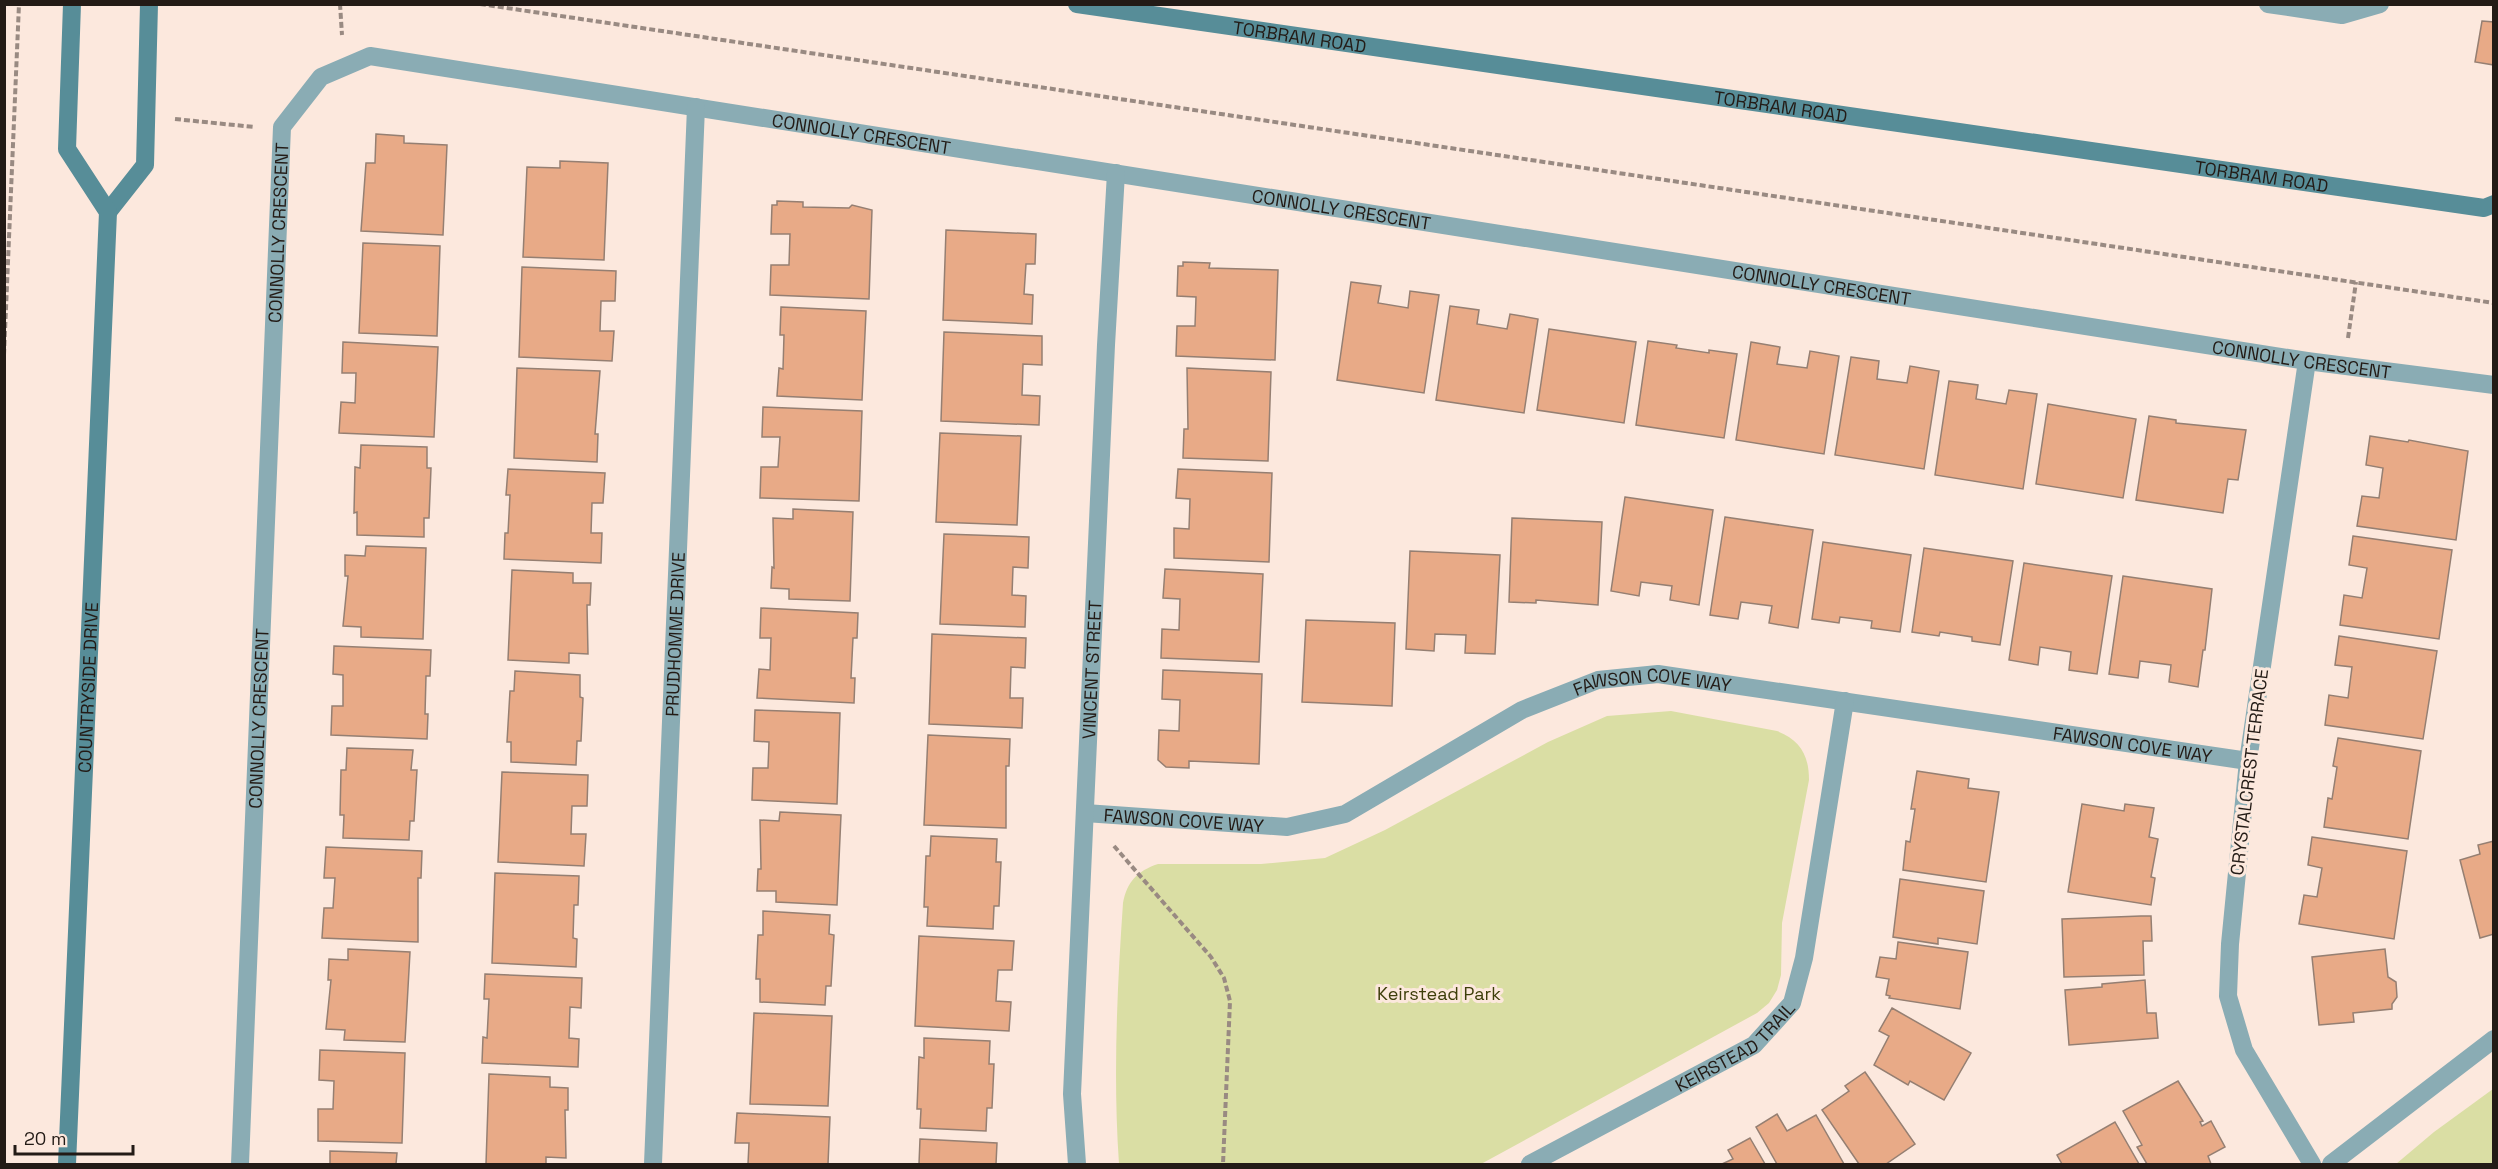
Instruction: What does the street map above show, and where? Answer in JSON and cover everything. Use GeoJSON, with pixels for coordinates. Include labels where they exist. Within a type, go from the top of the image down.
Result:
{"type":"FeatureCollection","features":[{"type":"Feature","properties":{"kind":"main road"},"geometry":{"type":"LineString","coordinates":[[72,4],[67,149],[108,212],[145,165],[148,4]]}},
{"type":"Feature","properties":{"kind":"main road","name":"TORBRAM ROAD"},"geometry":{"type":"LineString","coordinates":[[1077,4],[2490,210]]}},
{"type":"Feature","properties":{"kind":"main road","name":"COUNTRYSIDE DRIVE"},"geometry":{"type":"LineString","coordinates":[[67,1164],[108,212]]}},
{"type":"Feature","properties":{"kind":"street"},"geometry":{"type":"LineString","coordinates":[[2268,4],[2342,15],[2379,4]]}},
{"type":"Feature","properties":{"kind":"street","name":"CONNOLLY CRESCENT"},"geometry":{"type":"LineString","coordinates":[[240,1164],[282,127],[321,77],[370,56],[2307,361],[2493,385]]}},
{"type":"Feature","properties":{"kind":"street","name":"PRUDHOMME DRIVE"},"geometry":{"type":"LineString","coordinates":[[653,1164],[696,107]]}},
{"type":"Feature","properties":{"kind":"street","name":"VINCENT STREET"},"geometry":{"type":"LineString","coordinates":[[1077,1164],[1072,1094],[1105,357],[1116,173]]}},
{"type":"Feature","properties":{"kind":"street","name":"CRYSTALCREST TERRACE"},"geometry":{"type":"LineString","coordinates":[[2307,361],[2248,761],[2230,944],[2228,996],[2244,1050],[2312,1164]]}},
{"type":"Feature","properties":{"kind":"street","name":"FAWSON COVE WAY"},"geometry":{"type":"LineString","coordinates":[[1085,813],[1287,827],[1345,814],[1522,710],[1598,680],[1658,674],[2248,761]]}},
{"type":"Feature","properties":{"kind":"street","name":"KEIRSTEAD TRAIL"},"geometry":{"type":"LineString","coordinates":[[1530,1164],[1755,1045],[1792,1003],[1804,958],[1845,701]]}},
{"type":"Feature","properties":{"kind":"street"},"geometry":{"type":"LineString","coordinates":[[2331,1164],[2493,1039]]}},
{"type":"Feature","properties":{"kind":"path"},"geometry":{"type":"LineString","coordinates":[[4,355],[20,4]]}},
{"type":"Feature","properties":{"kind":"path"},"geometry":{"type":"LineString","coordinates":[[480,4],[2493,303]]}},
{"type":"Feature","properties":{"kind":"path"},"geometry":{"type":"LineString","coordinates":[[145,115],[236,126],[282,127]]}},
{"type":"Feature","properties":{"kind":"path"},"geometry":{"type":"LineString","coordinates":[[2344,365],[2356,282]]}},
{"type":"Feature","properties":{"kind":"path"},"geometry":{"type":"LineString","coordinates":[[1085,813],[1211,957],[1224,978],[1230,1001],[1223,1164]]}},
{"type":"Feature","properties":{"kind":"green space","name":"Keirstead Park"},"geometry":{"type":"Polygon","coordinates":[[[1671,711],[1777,731],[1797,744],[1807,763],[1809,780],[1782,923],[1781,975],[1777,990],[1769,1003],[1757,1013],[1481,1164],[1119,1164],[1116,1034],[1119,968],[1123,903],[1127,889],[1134,878],[1144,870],[1158,864],[1261,864],[1325,858],[1385,830],[1548,742],[1607,716],[1671,711]]]}},
{"type":"Feature","properties":{"kind":"green space"},"geometry":{"type":"Polygon","coordinates":[[[2493,1089],[2493,1164],[2396,1164],[2434,1132],[2493,1089]]]}},
{"type":"Feature","properties":{"kind":"building"},"geometry":{"type":"Polygon","coordinates":[[[2482,21],[2494,22],[2494,65],[2475,62],[2482,21]]]}},
{"type":"Feature","properties":{"kind":"building"},"geometry":{"type":"Polygon","coordinates":[[[376,134],[404,136],[404,143],[447,145],[443,235],[361,231],[366,163],[375,163],[376,134]]]}},
{"type":"Feature","properties":{"kind":"building"},"geometry":{"type":"Polygon","coordinates":[[[560,161],[608,163],[604,260],[523,257],[527,167],[560,168],[560,161]]]}},
{"type":"Feature","properties":{"kind":"building"},"geometry":{"type":"Polygon","coordinates":[[[777,201],[803,202],[803,207],[849,208],[852,205],[872,210],[869,299],[770,295],[771,265],[789,265],[790,234],[771,234],[772,205],[777,205],[777,201]]]}},
{"type":"Feature","properties":{"kind":"building"},"geometry":{"type":"Polygon","coordinates":[[[946,230],[1036,234],[1035,264],[1026,264],[1024,294],[1033,295],[1032,324],[943,320],[946,230]]]}},
{"type":"Feature","properties":{"kind":"building"},"geometry":{"type":"Polygon","coordinates":[[[363,243],[440,246],[437,336],[359,333],[363,243]]]}},
{"type":"Feature","properties":{"kind":"building"},"geometry":{"type":"Polygon","coordinates":[[[1183,262],[1210,263],[1209,268],[1278,270],[1275,360],[1176,356],[1177,326],[1195,326],[1196,297],[1177,296],[1178,266],[1183,266],[1183,262]]]}},
{"type":"Feature","properties":{"kind":"building"},"geometry":{"type":"Polygon","coordinates":[[[522,267],[616,271],[615,301],[601,301],[600,331],[614,331],[612,361],[519,357],[522,267]]]}},
{"type":"Feature","properties":{"kind":"building"},"geometry":{"type":"Polygon","coordinates":[[[1351,282],[1381,286],[1378,303],[1408,308],[1410,291],[1439,295],[1424,393],[1337,380],[1351,282]]]}},
{"type":"Feature","properties":{"kind":"building"},"geometry":{"type":"Polygon","coordinates":[[[1450,306],[1479,310],[1477,324],[1507,329],[1510,314],[1538,319],[1524,413],[1436,400],[1450,306]]]}},
{"type":"Feature","properties":{"kind":"building"},"geometry":{"type":"Polygon","coordinates":[[[781,307],[866,311],[862,400],[777,396],[779,368],[783,369],[784,335],[780,335],[781,307]]]}},
{"type":"Feature","properties":{"kind":"building"},"geometry":{"type":"Polygon","coordinates":[[[1549,329],[1636,342],[1624,423],[1537,410],[1549,329]]]}},
{"type":"Feature","properties":{"kind":"building"},"geometry":{"type":"Polygon","coordinates":[[[944,332],[1042,336],[1042,365],[1023,364],[1022,395],[1040,396],[1039,425],[941,421],[944,332]]]}},
{"type":"Feature","properties":{"kind":"building"},"geometry":{"type":"Polygon","coordinates":[[[1648,341],[1709,353],[1709,350],[1737,354],[1724,438],[1636,425],[1648,341]]]}},
{"type":"Feature","properties":{"kind":"building"},"geometry":{"type":"Polygon","coordinates":[[[343,342],[438,347],[434,437],[339,433],[341,402],[355,403],[356,373],[342,373],[343,342]]]}},
{"type":"Feature","properties":{"kind":"building"},"geometry":{"type":"Polygon","coordinates":[[[1751,342],[1780,347],[1777,364],[1807,368],[1810,351],[1839,356],[1824,454],[1736,440],[1751,342]]]}},
{"type":"Feature","properties":{"kind":"building"},"geometry":{"type":"Polygon","coordinates":[[[1851,357],[1879,361],[1877,379],[1907,383],[1910,366],[1939,371],[1924,469],[1835,455],[1851,357]]]}},
{"type":"Feature","properties":{"kind":"building"},"geometry":{"type":"Polygon","coordinates":[[[517,368],[600,371],[595,434],[598,434],[597,462],[514,458],[517,368]]]}},
{"type":"Feature","properties":{"kind":"building"},"geometry":{"type":"Polygon","coordinates":[[[1187,368],[1271,372],[1268,461],[1183,458],[1184,429],[1188,429],[1187,368]]]}},
{"type":"Feature","properties":{"kind":"building"},"geometry":{"type":"Polygon","coordinates":[[[1949,381],[1978,385],[1976,399],[2006,404],[2009,390],[2037,394],[2023,489],[1935,475],[1949,381]]]}},
{"type":"Feature","properties":{"kind":"building"},"geometry":{"type":"Polygon","coordinates":[[[2048,404],[2136,419],[2123,498],[2036,484],[2048,404]]]}},
{"type":"Feature","properties":{"kind":"building"},"geometry":{"type":"Polygon","coordinates":[[[763,407],[862,411],[859,501],[760,498],[761,467],[778,467],[780,437],[762,437],[763,407]]]}},
{"type":"Feature","properties":{"kind":"building"},"geometry":{"type":"Polygon","coordinates":[[[2149,416],[2176,420],[2176,423],[2246,430],[2238,480],[2228,479],[2223,513],[2136,500],[2149,416]]]}},
{"type":"Feature","properties":{"kind":"building"},"geometry":{"type":"Polygon","coordinates":[[[940,433],[1021,436],[1017,525],[936,522],[940,433]]]}},
{"type":"Feature","properties":{"kind":"building"},"geometry":{"type":"Polygon","coordinates":[[[2370,436],[2408,442],[2409,440],[2468,451],[2456,540],[2357,526],[2362,496],[2379,498],[2383,468],[2366,465],[2370,436]]]}},
{"type":"Feature","properties":{"kind":"building"},"geometry":{"type":"Polygon","coordinates":[[[361,445],[427,447],[427,468],[431,468],[429,518],[424,518],[424,537],[357,535],[357,512],[354,513],[355,467],[360,468],[361,445]]]}},
{"type":"Feature","properties":{"kind":"building"},"geometry":{"type":"Polygon","coordinates":[[[508,469],[605,473],[603,503],[592,503],[591,533],[602,533],[601,563],[504,559],[510,495],[506,495],[508,469]]]}},
{"type":"Feature","properties":{"kind":"building"},"geometry":{"type":"Polygon","coordinates":[[[1178,469],[1272,473],[1269,562],[1174,558],[1174,528],[1189,529],[1190,499],[1176,498],[1178,469]]]}},
{"type":"Feature","properties":{"kind":"building"},"geometry":{"type":"Polygon","coordinates":[[[1625,497],[1713,510],[1699,605],[1670,600],[1672,586],[1641,582],[1639,596],[1611,591],[1625,497]]]}},
{"type":"Feature","properties":{"kind":"building"},"geometry":{"type":"Polygon","coordinates":[[[793,509],[853,512],[850,601],[789,599],[789,589],[771,588],[772,567],[774,568],[773,518],[793,519],[793,509]]]}},
{"type":"Feature","properties":{"kind":"building"},"geometry":{"type":"Polygon","coordinates":[[[1725,517],[1813,530],[1798,628],[1769,623],[1772,606],[1741,602],[1738,619],[1710,615],[1725,517]]]}},
{"type":"Feature","properties":{"kind":"building"},"geometry":{"type":"Polygon","coordinates":[[[1512,518],[1602,522],[1598,605],[1536,600],[1536,603],[1509,602],[1512,518]]]}},
{"type":"Feature","properties":{"kind":"building"},"geometry":{"type":"Polygon","coordinates":[[[944,534],[1029,537],[1028,568],[1013,567],[1012,595],[1026,596],[1025,627],[940,624],[944,534]]]}},
{"type":"Feature","properties":{"kind":"building"},"geometry":{"type":"Polygon","coordinates":[[[2353,536],[2452,550],[2439,639],[2340,625],[2344,595],[2362,598],[2367,568],[2349,565],[2353,536]]]}},
{"type":"Feature","properties":{"kind":"building"},"geometry":{"type":"Polygon","coordinates":[[[1823,542],[1911,555],[1900,632],[1871,628],[1872,621],[1840,617],[1839,623],[1812,619],[1823,542]]]}},
{"type":"Feature","properties":{"kind":"building"},"geometry":{"type":"Polygon","coordinates":[[[366,546],[426,548],[423,639],[361,637],[361,627],[343,626],[348,576],[345,576],[345,555],[365,556],[366,546]]]}},
{"type":"Feature","properties":{"kind":"building"},"geometry":{"type":"Polygon","coordinates":[[[1924,548],[2013,561],[2000,645],[1972,641],[1972,637],[1940,632],[1939,636],[1912,632],[1924,548]]]}},
{"type":"Feature","properties":{"kind":"building"},"geometry":{"type":"Polygon","coordinates":[[[1410,551],[1500,555],[1495,654],[1465,653],[1466,635],[1435,634],[1434,651],[1406,649],[1410,551]]]}},
{"type":"Feature","properties":{"kind":"building"},"geometry":{"type":"Polygon","coordinates":[[[2024,563],[2112,576],[2097,674],[2069,670],[2071,652],[2040,647],[2038,665],[2009,660],[2024,563]]]}},
{"type":"Feature","properties":{"kind":"building"},"geometry":{"type":"Polygon","coordinates":[[[1165,569],[1263,574],[1259,662],[1161,658],[1162,629],[1179,630],[1180,599],[1163,598],[1165,569]]]}},
{"type":"Feature","properties":{"kind":"building"},"geometry":{"type":"Polygon","coordinates":[[[512,570],[573,573],[573,583],[591,583],[590,605],[587,605],[588,654],[569,653],[569,663],[508,660],[512,570]]]}},
{"type":"Feature","properties":{"kind":"building"},"geometry":{"type":"Polygon","coordinates":[[[2123,576],[2212,589],[2198,687],[2169,682],[2171,665],[2140,661],[2138,678],[2109,674],[2123,576]]]}},
{"type":"Feature","properties":{"kind":"building"},"geometry":{"type":"Polygon","coordinates":[[[761,608],[858,613],[857,638],[853,638],[851,678],[855,678],[854,703],[757,698],[759,669],[770,670],[771,638],[760,638],[761,608]]]}},
{"type":"Feature","properties":{"kind":"building"},"geometry":{"type":"Polygon","coordinates":[[[1306,620],[1395,623],[1392,706],[1302,702],[1306,620]]]}},
{"type":"Feature","properties":{"kind":"building"},"geometry":{"type":"Polygon","coordinates":[[[932,634],[1026,638],[1025,668],[1011,667],[1010,698],[1023,698],[1022,728],[929,724],[932,634]]]}},
{"type":"Feature","properties":{"kind":"building"},"geometry":{"type":"Polygon","coordinates":[[[2339,636],[2437,651],[2423,739],[2325,725],[2329,695],[2348,698],[2352,667],[2335,665],[2339,636]]]}},
{"type":"Feature","properties":{"kind":"building"},"geometry":{"type":"Polygon","coordinates":[[[334,646],[431,650],[430,676],[426,676],[427,739],[331,735],[332,706],[343,706],[343,675],[333,674],[334,646]]]}},
{"type":"Feature","properties":{"kind":"building"},"geometry":{"type":"Polygon","coordinates":[[[1163,670],[1262,674],[1259,764],[1189,761],[1189,768],[1166,767],[1158,760],[1159,730],[1179,731],[1180,700],[1162,699],[1163,670]]]}},
{"type":"Feature","properties":{"kind":"building"},"geometry":{"type":"Polygon","coordinates":[[[515,671],[580,675],[580,697],[583,698],[581,741],[577,741],[576,765],[511,762],[511,742],[507,742],[510,691],[514,691],[515,671]]]}},
{"type":"Feature","properties":{"kind":"building"},"geometry":{"type":"Polygon","coordinates":[[[755,710],[840,713],[837,804],[752,800],[753,768],[768,768],[769,742],[754,741],[755,710]]]}},
{"type":"Feature","properties":{"kind":"building"},"geometry":{"type":"Polygon","coordinates":[[[928,735],[1010,739],[1009,766],[1006,766],[1006,828],[924,825],[928,735]]]}},
{"type":"Feature","properties":{"kind":"building"},"geometry":{"type":"Polygon","coordinates":[[[2338,738],[2421,751],[2408,839],[2324,827],[2328,798],[2332,799],[2337,767],[2333,766],[2338,738]]]}},
{"type":"Feature","properties":{"kind":"building"},"geometry":{"type":"Polygon","coordinates":[[[347,748],[413,750],[411,770],[417,770],[414,821],[410,821],[409,840],[343,838],[344,815],[340,815],[341,770],[346,770],[347,748]]]}},
{"type":"Feature","properties":{"kind":"building"},"geometry":{"type":"Polygon","coordinates":[[[1917,771],[1969,779],[1968,788],[1999,792],[1986,882],[1903,870],[1906,841],[1910,842],[1915,809],[1911,809],[1917,771]]]}},
{"type":"Feature","properties":{"kind":"building"},"geometry":{"type":"Polygon","coordinates":[[[502,772],[588,775],[587,806],[572,806],[571,834],[586,834],[584,866],[498,862],[502,772]]]}},
{"type":"Feature","properties":{"kind":"building"},"geometry":{"type":"Polygon","coordinates":[[[2082,804],[2124,811],[2125,804],[2154,808],[2149,837],[2158,839],[2151,877],[2155,878],[2151,905],[2068,892],[2082,804]]]}},
{"type":"Feature","properties":{"kind":"building"},"geometry":{"type":"Polygon","coordinates":[[[780,812],[841,815],[837,905],[776,902],[776,891],[757,891],[758,869],[761,869],[760,820],[779,821],[780,812]]]}},
{"type":"Feature","properties":{"kind":"building"},"geometry":{"type":"Polygon","coordinates":[[[931,836],[997,839],[996,862],[1001,862],[999,906],[994,906],[993,929],[927,926],[928,907],[924,907],[926,856],[930,856],[931,836]]]}},
{"type":"Feature","properties":{"kind":"building"},"geometry":{"type":"Polygon","coordinates":[[[2312,837],[2407,851],[2394,939],[2299,924],[2304,895],[2317,897],[2322,868],[2308,865],[2312,837]]]}},
{"type":"Feature","properties":{"kind":"building"},"geometry":{"type":"Polygon","coordinates":[[[2494,841],[2494,934],[2480,938],[2460,860],[2480,854],[2478,845],[2494,841]]]}},
{"type":"Feature","properties":{"kind":"building"},"geometry":{"type":"Polygon","coordinates":[[[326,847],[422,851],[421,878],[418,878],[418,942],[322,938],[324,908],[333,908],[335,878],[324,878],[326,847]]]}},
{"type":"Feature","properties":{"kind":"building"},"geometry":{"type":"Polygon","coordinates":[[[495,873],[579,876],[578,905],[574,905],[573,938],[577,939],[576,967],[492,963],[495,873]]]}},
{"type":"Feature","properties":{"kind":"building"},"geometry":{"type":"Polygon","coordinates":[[[1900,879],[1984,891],[1977,944],[1938,938],[1938,944],[1893,937],[1900,879]]]}},
{"type":"Feature","properties":{"kind":"building"},"geometry":{"type":"Polygon","coordinates":[[[763,911],[830,915],[829,934],[834,935],[831,986],[826,986],[825,1005],[760,1002],[760,979],[756,979],[758,935],[763,935],[763,911]]]}},
{"type":"Feature","properties":{"kind":"building"},"geometry":{"type":"Polygon","coordinates":[[[2151,916],[2152,941],[2143,941],[2144,975],[2064,977],[2062,919],[2151,916]]]}},
{"type":"Feature","properties":{"kind":"building"},"geometry":{"type":"Polygon","coordinates":[[[919,936],[1014,941],[1012,970],[998,970],[996,1001],[1011,1002],[1009,1031],[915,1026],[919,936]]]}},
{"type":"Feature","properties":{"kind":"building"},"geometry":{"type":"Polygon","coordinates":[[[1898,942],[1968,952],[1960,1009],[1889,998],[1890,996],[1886,995],[1889,979],[1876,977],[1880,957],[1896,959],[1898,942]]]}},
{"type":"Feature","properties":{"kind":"building"},"geometry":{"type":"Polygon","coordinates":[[[348,949],[410,952],[405,1042],[344,1040],[345,1030],[326,1029],[331,980],[328,980],[329,959],[348,960],[348,949]]]}},
{"type":"Feature","properties":{"kind":"building"},"geometry":{"type":"Polygon","coordinates":[[[2385,949],[2388,977],[2396,982],[2397,997],[2392,1004],[2392,1009],[2353,1013],[2354,1022],[2319,1025],[2312,957],[2385,949]]]}},
{"type":"Feature","properties":{"kind":"building"},"geometry":{"type":"Polygon","coordinates":[[[485,974],[582,978],[581,1008],[570,1007],[569,1038],[579,1039],[578,1067],[482,1063],[483,1037],[487,1038],[489,999],[484,999],[485,974]]]}},
{"type":"Feature","properties":{"kind":"building"},"geometry":{"type":"Polygon","coordinates":[[[2145,980],[2147,1013],[2156,1013],[2158,1038],[2069,1045],[2065,990],[2145,980]]]}},
{"type":"Feature","properties":{"kind":"building"},"geometry":{"type":"Polygon","coordinates":[[[1892,1008],[1971,1053],[1944,1100],[1910,1081],[1908,1085],[1874,1065],[1889,1036],[1879,1031],[1892,1008]]]}},
{"type":"Feature","properties":{"kind":"building"},"geometry":{"type":"Polygon","coordinates":[[[754,1013],[832,1016],[828,1106],[750,1104],[754,1013]]]}},
{"type":"Feature","properties":{"kind":"building"},"geometry":{"type":"Polygon","coordinates":[[[924,1038],[990,1041],[989,1064],[994,1064],[992,1108],[987,1108],[986,1131],[920,1128],[921,1109],[917,1109],[919,1057],[924,1058],[924,1038]]]}},
{"type":"Feature","properties":{"kind":"building"},"geometry":{"type":"Polygon","coordinates":[[[320,1050],[405,1053],[402,1143],[318,1141],[318,1109],[333,1109],[334,1081],[319,1080],[320,1050]]]}},
{"type":"Feature","properties":{"kind":"building"},"geometry":{"type":"Polygon","coordinates":[[[1865,1072],[1915,1144],[1886,1164],[1859,1164],[1822,1110],[1849,1091],[1845,1086],[1865,1072]]]}},
{"type":"Feature","properties":{"kind":"building"},"geometry":{"type":"Polygon","coordinates":[[[489,1074],[550,1077],[550,1087],[568,1088],[568,1110],[565,1110],[566,1158],[546,1157],[546,1164],[486,1164],[489,1074]]]}},
{"type":"Feature","properties":{"kind":"building"},"geometry":{"type":"Polygon","coordinates":[[[2178,1081],[2203,1121],[2200,1122],[2202,1126],[2211,1121],[2225,1147],[2208,1156],[2211,1164],[2147,1164],[2137,1147],[2142,1145],[2123,1111],[2178,1081]]]}},
{"type":"Feature","properties":{"kind":"building"},"geometry":{"type":"Polygon","coordinates":[[[737,1113],[830,1117],[828,1164],[748,1164],[749,1143],[735,1143],[737,1113]]]}},
{"type":"Feature","properties":{"kind":"building"},"geometry":{"type":"Polygon","coordinates":[[[1777,1114],[1787,1131],[1816,1115],[1844,1164],[1777,1164],[1756,1127],[1777,1114]]]}},
{"type":"Feature","properties":{"kind":"building"},"geometry":{"type":"Polygon","coordinates":[[[2115,1122],[2139,1164],[2062,1164],[2057,1155],[2115,1122]]]}},
{"type":"Feature","properties":{"kind":"building"},"geometry":{"type":"Polygon","coordinates":[[[1750,1138],[1765,1164],[1722,1164],[1733,1159],[1728,1150],[1750,1138]]]}},
{"type":"Feature","properties":{"kind":"building"},"geometry":{"type":"Polygon","coordinates":[[[920,1139],[997,1143],[996,1164],[919,1164],[920,1139]]]}},
{"type":"Feature","properties":{"kind":"building"},"geometry":{"type":"Polygon","coordinates":[[[330,1151],[397,1153],[396,1164],[330,1164],[330,1151]]]}}]}
